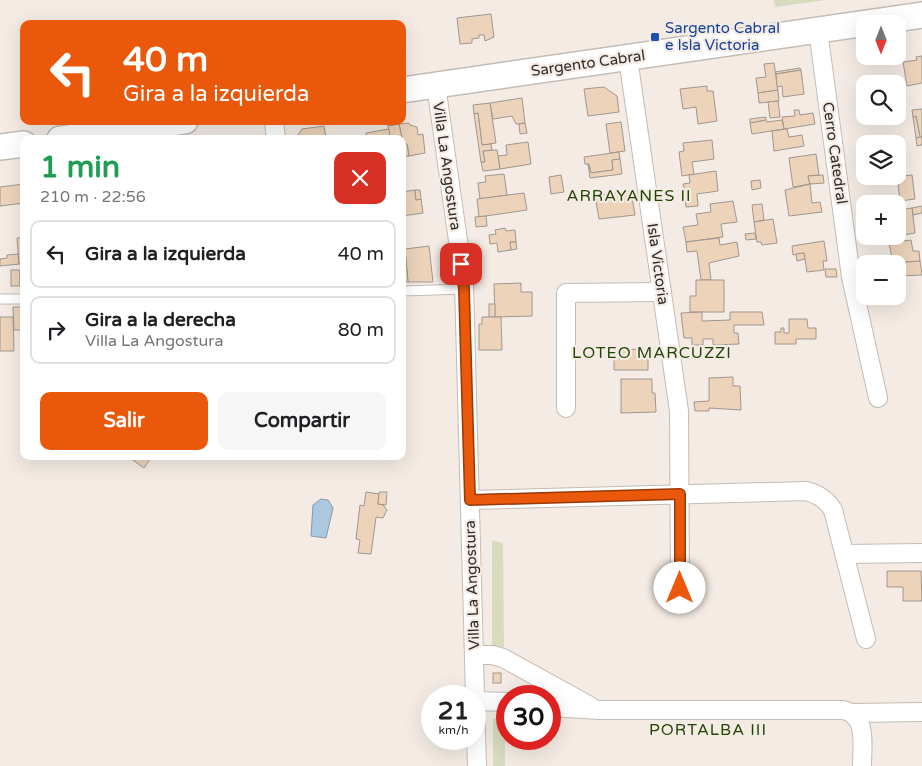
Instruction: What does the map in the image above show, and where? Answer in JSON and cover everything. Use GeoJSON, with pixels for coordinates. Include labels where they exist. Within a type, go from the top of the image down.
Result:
{"type":"FeatureCollection","features":[{"type":"Feature","properties":{"kind":"main road","name":"Sargento Cabral"},"geometry":{"type":"LineString","coordinates":[[406,89],[922,15]]}},
{"type":"Feature","properties":{"kind":"main road"},"geometry":{"type":"LineString","coordinates":[[88,135],[157,125]]}},
{"type":"Feature","properties":{"kind":"main road"},"geometry":{"type":"LineString","coordinates":[[0,147],[20,144]]}},
{"type":"Feature","properties":{"kind":"street","name":"Cerro Catedral"},"geometry":{"type":"LineString","coordinates":[[818,30],[851,277],[878,398]]}},
{"type":"Feature","properties":{"kind":"street","name":"Isla Victoria"},"geometry":{"type":"LineString","coordinates":[[628,58],[679,411],[680,588]]}},
{"type":"Feature","properties":{"kind":"street","name":"Villa La Angostura"},"geometry":{"type":"LineString","coordinates":[[436,85],[464,289],[475,685]]}},
{"type":"Feature","properties":{"kind":"street"},"geometry":{"type":"LineString","coordinates":[[566,408],[566,294],[662,292]]}},
{"type":"Feature","properties":{"kind":"street"},"geometry":{"type":"LineString","coordinates":[[470,500],[813,492],[822,497],[833,510],[866,638]]}},
{"type":"Feature","properties":{"kind":"street"},"geometry":{"type":"LineString","coordinates":[[844,554],[922,553]]}},
{"type":"Feature","properties":{"kind":"street"},"geometry":{"type":"LineString","coordinates":[[474,655],[492,655],[503,658],[566,694],[600,710]]}},
{"type":"Feature","properties":{"kind":"street"},"geometry":{"type":"LineString","coordinates":[[561,708],[600,710],[836,709],[853,713],[922,712]]}},
{"type":"Feature","properties":{"kind":"street"},"geometry":{"type":"LineString","coordinates":[[853,713],[860,720],[862,727],[862,766]]}},
{"type":"Feature","properties":{"kind":"street"},"geometry":{"type":"LineString","coordinates":[[476,750],[477,766]]}},
{"type":"Feature","properties":{"kind":"lane"},"geometry":{"type":"LineString","coordinates":[[406,291],[464,289]]}},
{"type":"Feature","properties":{"kind":"lane"},"geometry":{"type":"LineString","coordinates":[[0,299],[20,299]]}},
{"type":"Feature","properties":{"kind":"green space"},"geometry":{"type":"Polygon","coordinates":[[[774,0],[826,0],[775,7],[774,0]]]}},
{"type":"Feature","properties":{"kind":"green space"},"geometry":{"type":"Polygon","coordinates":[[[492,540],[503,543],[504,647],[492,647],[492,540]]]}},
{"type":"Feature","properties":{"kind":"green space"},"geometry":{"type":"Polygon","coordinates":[[[493,718],[496,718],[496,750],[505,750],[505,766],[493,766],[493,718]]]}},
{"type":"Feature","properties":{"kind":"water"},"geometry":{"type":"Polygon","coordinates":[[[321,499],[328,500],[333,508],[326,538],[311,536],[313,505],[321,499]]]}},
{"type":"Feature","properties":{"kind":"building"},"geometry":{"type":"Polygon","coordinates":[[[491,14],[494,37],[485,41],[484,35],[479,35],[479,38],[472,39],[472,43],[460,44],[457,18],[491,14]]]}},
{"type":"Feature","properties":{"kind":"building"},"geometry":{"type":"Polygon","coordinates":[[[922,56],[922,83],[907,86],[904,65],[906,65],[906,62],[917,60],[916,57],[922,56]]]}},
{"type":"Feature","properties":{"kind":"building"},"geometry":{"type":"Polygon","coordinates":[[[774,63],[778,90],[758,93],[756,78],[766,77],[764,64],[774,63]]]}},
{"type":"Feature","properties":{"kind":"building"},"geometry":{"type":"Polygon","coordinates":[[[800,68],[801,70],[776,74],[775,72],[800,68]]]}},
{"type":"Feature","properties":{"kind":"building"},"geometry":{"type":"Polygon","coordinates":[[[801,70],[804,94],[783,97],[782,86],[777,87],[776,74],[801,70]]]}},
{"type":"Feature","properties":{"kind":"building"},"geometry":{"type":"Polygon","coordinates":[[[707,86],[707,91],[713,91],[717,121],[698,124],[696,107],[683,109],[680,89],[707,86]]]}},
{"type":"Feature","properties":{"kind":"building"},"geometry":{"type":"Polygon","coordinates":[[[604,87],[617,96],[619,112],[588,116],[584,89],[604,87]]]}},
{"type":"Feature","properties":{"kind":"building"},"geometry":{"type":"Polygon","coordinates":[[[778,90],[779,101],[759,103],[758,93],[778,90]]]}},
{"type":"Feature","properties":{"kind":"building"},"geometry":{"type":"Polygon","coordinates":[[[522,98],[525,123],[516,124],[512,116],[493,119],[490,103],[522,98]]]}},
{"type":"Feature","properties":{"kind":"building"},"geometry":{"type":"Polygon","coordinates":[[[778,101],[780,117],[770,118],[768,102],[778,101]]]}},
{"type":"Feature","properties":{"kind":"building"},"geometry":{"type":"Polygon","coordinates":[[[490,103],[496,143],[482,145],[478,113],[474,114],[473,105],[490,103]]]}},
{"type":"Feature","properties":{"kind":"building"},"geometry":{"type":"Polygon","coordinates":[[[922,109],[922,137],[920,137],[916,116],[913,117],[912,110],[922,109]]]}},
{"type":"Feature","properties":{"kind":"building"},"geometry":{"type":"Polygon","coordinates":[[[794,110],[799,110],[800,115],[813,113],[815,124],[784,129],[782,117],[795,116],[794,110]]]}},
{"type":"Feature","properties":{"kind":"building"},"geometry":{"type":"Polygon","coordinates":[[[478,113],[482,145],[491,144],[492,150],[483,151],[485,162],[481,162],[474,114],[478,113]]]}},
{"type":"Feature","properties":{"kind":"building"},"geometry":{"type":"Polygon","coordinates":[[[916,116],[920,137],[916,138],[913,117],[916,116]]]}},
{"type":"Feature","properties":{"kind":"building"},"geometry":{"type":"Polygon","coordinates":[[[766,117],[766,120],[750,123],[750,119],[766,117]]]}},
{"type":"Feature","properties":{"kind":"building"},"geometry":{"type":"Polygon","coordinates":[[[766,120],[767,122],[782,120],[784,129],[752,134],[750,123],[766,120]]]}},
{"type":"Feature","properties":{"kind":"building"},"geometry":{"type":"Polygon","coordinates":[[[621,122],[625,151],[610,153],[606,124],[621,122]]]}},
{"type":"Feature","properties":{"kind":"building"},"geometry":{"type":"Polygon","coordinates":[[[406,123],[417,127],[418,135],[423,134],[425,153],[409,156],[406,135],[401,135],[399,125],[406,125],[406,123]]]}},
{"type":"Feature","properties":{"kind":"building"},"geometry":{"type":"Polygon","coordinates":[[[525,123],[527,133],[520,134],[519,124],[525,123]]]}},
{"type":"Feature","properties":{"kind":"building"},"geometry":{"type":"Polygon","coordinates":[[[399,125],[401,135],[389,135],[388,126],[399,125]]]}},
{"type":"Feature","properties":{"kind":"building"},"geometry":{"type":"Polygon","coordinates":[[[324,126],[325,135],[298,135],[302,129],[324,126]]]}},
{"type":"Feature","properties":{"kind":"building"},"geometry":{"type":"Polygon","coordinates":[[[389,129],[390,135],[366,135],[366,133],[389,129]]]}},
{"type":"Feature","properties":{"kind":"building"},"geometry":{"type":"Polygon","coordinates":[[[787,129],[789,137],[802,135],[804,146],[774,151],[772,131],[787,129]]]}},
{"type":"Feature","properties":{"kind":"building"},"geometry":{"type":"Polygon","coordinates":[[[922,137],[922,145],[917,146],[916,138],[922,137]]]}},
{"type":"Feature","properties":{"kind":"building"},"geometry":{"type":"Polygon","coordinates":[[[712,140],[714,159],[692,162],[694,174],[682,176],[679,152],[684,151],[683,143],[712,140]]]}},
{"type":"Feature","properties":{"kind":"building"},"geometry":{"type":"Polygon","coordinates":[[[528,142],[531,164],[500,169],[498,156],[507,155],[506,145],[528,142]]]}},
{"type":"Feature","properties":{"kind":"building"},"geometry":{"type":"Polygon","coordinates":[[[406,144],[409,156],[406,156],[406,144]]]}},
{"type":"Feature","properties":{"kind":"building"},"geometry":{"type":"Polygon","coordinates":[[[497,150],[500,169],[483,171],[481,162],[485,162],[483,151],[497,150]]]}},
{"type":"Feature","properties":{"kind":"building"},"geometry":{"type":"Polygon","coordinates":[[[619,152],[620,159],[612,160],[613,170],[591,173],[589,164],[585,164],[584,157],[619,152]]]}},
{"type":"Feature","properties":{"kind":"building"},"geometry":{"type":"Polygon","coordinates":[[[816,154],[819,175],[808,176],[810,184],[793,187],[789,158],[816,154]]]}},
{"type":"Feature","properties":{"kind":"building"},"geometry":{"type":"Polygon","coordinates":[[[620,159],[622,174],[590,178],[588,164],[591,173],[613,170],[612,160],[620,159]]]}},
{"type":"Feature","properties":{"kind":"building"},"geometry":{"type":"Polygon","coordinates":[[[716,171],[718,191],[697,194],[698,206],[686,207],[685,199],[682,199],[681,194],[685,193],[683,184],[690,183],[689,175],[716,171]]]}},
{"type":"Feature","properties":{"kind":"building"},"geometry":{"type":"Polygon","coordinates":[[[504,174],[507,195],[480,199],[478,183],[486,182],[485,176],[504,174]]]}},
{"type":"Feature","properties":{"kind":"building"},"geometry":{"type":"Polygon","coordinates":[[[561,175],[564,192],[551,194],[549,177],[561,175]]]}},
{"type":"Feature","properties":{"kind":"building"},"geometry":{"type":"Polygon","coordinates":[[[823,175],[824,183],[810,184],[808,176],[823,175]]]}},
{"type":"Feature","properties":{"kind":"building"},"geometry":{"type":"Polygon","coordinates":[[[912,175],[915,199],[906,200],[906,195],[899,195],[898,185],[906,185],[906,176],[912,175]]]}},
{"type":"Feature","properties":{"kind":"building"},"geometry":{"type":"Polygon","coordinates":[[[760,180],[761,188],[752,190],[751,181],[760,180]]]}},
{"type":"Feature","properties":{"kind":"building"},"geometry":{"type":"Polygon","coordinates":[[[20,184],[20,204],[0,206],[0,187],[20,184]]]}},
{"type":"Feature","properties":{"kind":"building"},"geometry":{"type":"Polygon","coordinates":[[[810,184],[812,203],[820,202],[822,212],[789,216],[785,190],[810,184]]]}},
{"type":"Feature","properties":{"kind":"building"},"geometry":{"type":"Polygon","coordinates":[[[415,190],[416,200],[421,199],[423,213],[406,215],[406,191],[415,190]]]}},
{"type":"Feature","properties":{"kind":"building"},"geometry":{"type":"Polygon","coordinates":[[[415,190],[420,190],[421,199],[416,200],[415,190]]]}},
{"type":"Feature","properties":{"kind":"building"},"geometry":{"type":"Polygon","coordinates":[[[631,191],[635,215],[599,219],[595,196],[631,191]]]}},
{"type":"Feature","properties":{"kind":"building"},"geometry":{"type":"Polygon","coordinates":[[[524,193],[527,210],[479,217],[477,199],[524,193]]]}},
{"type":"Feature","properties":{"kind":"building"},"geometry":{"type":"Polygon","coordinates":[[[733,201],[737,222],[721,224],[723,237],[686,242],[683,227],[698,225],[696,214],[711,212],[710,204],[733,201]]]}},
{"type":"Feature","properties":{"kind":"building"},"geometry":{"type":"Polygon","coordinates":[[[762,204],[764,220],[754,222],[752,205],[762,204]]]}},
{"type":"Feature","properties":{"kind":"building"},"geometry":{"type":"Polygon","coordinates":[[[922,206],[922,213],[913,215],[912,208],[922,206]]]}},
{"type":"Feature","properties":{"kind":"building"},"geometry":{"type":"Polygon","coordinates":[[[912,208],[915,233],[906,235],[906,209],[912,208]]]}},
{"type":"Feature","properties":{"kind":"building"},"geometry":{"type":"Polygon","coordinates":[[[486,216],[487,226],[476,227],[475,217],[486,216]]]}},
{"type":"Feature","properties":{"kind":"building"},"geometry":{"type":"Polygon","coordinates":[[[773,219],[777,243],[762,245],[761,242],[757,242],[754,222],[773,219]]]}},
{"type":"Feature","properties":{"kind":"building"},"geometry":{"type":"Polygon","coordinates":[[[505,228],[506,231],[515,230],[516,242],[510,242],[511,250],[498,252],[497,243],[490,244],[489,235],[496,234],[495,230],[505,228]]]}},
{"type":"Feature","properties":{"kind":"building"},"geometry":{"type":"Polygon","coordinates":[[[755,233],[756,239],[746,240],[745,234],[755,233]]]}},
{"type":"Feature","properties":{"kind":"building"},"geometry":{"type":"Polygon","coordinates":[[[17,238],[20,238],[20,264],[19,264],[17,238]]]}},
{"type":"Feature","properties":{"kind":"building"},"geometry":{"type":"Polygon","coordinates":[[[719,238],[720,245],[737,242],[739,256],[709,263],[711,280],[701,280],[697,251],[687,252],[686,242],[719,238]]]}},
{"type":"Feature","properties":{"kind":"building"},"geometry":{"type":"Polygon","coordinates":[[[911,240],[913,251],[919,251],[920,261],[906,262],[906,255],[891,255],[889,245],[906,245],[906,241],[911,240]]]}},
{"type":"Feature","properties":{"kind":"building"},"geometry":{"type":"Polygon","coordinates":[[[824,241],[827,261],[823,261],[824,270],[807,272],[804,253],[793,255],[792,246],[824,241]]]}},
{"type":"Feature","properties":{"kind":"building"},"geometry":{"type":"Polygon","coordinates":[[[510,242],[516,242],[517,249],[511,250],[510,242]]]}},
{"type":"Feature","properties":{"kind":"building"},"geometry":{"type":"Polygon","coordinates":[[[429,246],[433,282],[408,282],[406,249],[429,246]]]}},
{"type":"Feature","properties":{"kind":"building"},"geometry":{"type":"Polygon","coordinates":[[[804,253],[805,259],[797,261],[796,254],[804,253]]]}},
{"type":"Feature","properties":{"kind":"building"},"geometry":{"type":"Polygon","coordinates":[[[18,254],[19,264],[0,266],[0,259],[7,258],[7,255],[18,254]]]}},
{"type":"Feature","properties":{"kind":"building"},"geometry":{"type":"Polygon","coordinates":[[[406,260],[408,282],[406,282],[406,260]]]}},
{"type":"Feature","properties":{"kind":"building"},"geometry":{"type":"Polygon","coordinates":[[[920,261],[922,275],[906,276],[906,262],[920,261]]]}},
{"type":"Feature","properties":{"kind":"building"},"geometry":{"type":"Polygon","coordinates":[[[825,269],[836,269],[837,277],[826,277],[825,269]]]}},
{"type":"Feature","properties":{"kind":"building"},"geometry":{"type":"Polygon","coordinates":[[[11,270],[20,270],[20,286],[11,286],[11,270]]]}},
{"type":"Feature","properties":{"kind":"building"},"geometry":{"type":"Polygon","coordinates":[[[696,280],[724,280],[724,312],[690,312],[690,296],[696,296],[696,280]]]}},
{"type":"Feature","properties":{"kind":"building"},"geometry":{"type":"Polygon","coordinates":[[[521,283],[521,292],[532,292],[532,316],[495,317],[494,284],[521,283]]]}},
{"type":"Feature","properties":{"kind":"building"},"geometry":{"type":"Polygon","coordinates":[[[489,304],[495,304],[495,317],[489,317],[489,304]]]}},
{"type":"Feature","properties":{"kind":"building"},"geometry":{"type":"Polygon","coordinates":[[[13,307],[20,307],[20,330],[14,330],[13,307]]]}},
{"type":"Feature","properties":{"kind":"building"},"geometry":{"type":"Polygon","coordinates":[[[702,312],[702,321],[730,320],[730,312],[762,312],[764,325],[734,325],[734,333],[738,333],[739,344],[713,345],[713,339],[703,339],[703,345],[692,345],[692,338],[684,338],[681,313],[702,312]]]}},
{"type":"Feature","properties":{"kind":"building"},"geometry":{"type":"Polygon","coordinates":[[[0,317],[13,317],[14,351],[0,351],[0,317]]]}},
{"type":"Feature","properties":{"kind":"building"},"geometry":{"type":"Polygon","coordinates":[[[482,317],[501,317],[502,350],[479,350],[479,324],[482,324],[482,317]]]}},
{"type":"Feature","properties":{"kind":"building"},"geometry":{"type":"Polygon","coordinates":[[[789,319],[807,319],[808,328],[816,328],[816,339],[796,339],[796,344],[775,344],[775,332],[781,332],[781,328],[784,328],[784,333],[789,333],[789,319]]]}},
{"type":"Feature","properties":{"kind":"building"},"geometry":{"type":"Polygon","coordinates":[[[644,349],[644,358],[648,358],[648,370],[614,370],[614,350],[644,349]]]}},
{"type":"Feature","properties":{"kind":"building"},"geometry":{"type":"Polygon","coordinates":[[[733,377],[733,386],[740,386],[741,410],[709,408],[709,411],[695,411],[694,402],[709,401],[709,378],[733,377]]]}},
{"type":"Feature","properties":{"kind":"building"},"geometry":{"type":"Polygon","coordinates":[[[621,379],[652,379],[652,393],[655,393],[656,412],[621,413],[621,379]]]}},
{"type":"Feature","properties":{"kind":"building"},"geometry":{"type":"Polygon","coordinates":[[[133,460],[149,460],[144,468],[133,460]]]}},
{"type":"Feature","properties":{"kind":"building"},"geometry":{"type":"Polygon","coordinates":[[[366,492],[379,494],[378,504],[383,505],[387,510],[383,518],[376,517],[371,554],[358,553],[360,540],[356,539],[360,505],[364,506],[366,492]]]}},
{"type":"Feature","properties":{"kind":"building"},"geometry":{"type":"Polygon","coordinates":[[[379,492],[387,492],[386,505],[378,504],[379,492]]]}},
{"type":"Feature","properties":{"kind":"building"},"geometry":{"type":"Polygon","coordinates":[[[887,571],[921,571],[922,601],[903,601],[903,587],[887,587],[887,571]]]}},
{"type":"Feature","properties":{"kind":"building"},"geometry":{"type":"Polygon","coordinates":[[[493,673],[501,673],[501,683],[493,683],[493,673]]]}},
{"type":"Feature","properties":{"kind":"place","name":"Sargento Cabral e Isla Victoria"},"geometry":{"type":"Point","coordinates":[655,37]}},
{"type":"Feature","properties":{"kind":"district","name":"ARRAYANES II"},"geometry":{"type":"Point","coordinates":[629,196]}},
{"type":"Feature","properties":{"kind":"district","name":"LOTEO MARCUZZI"},"geometry":{"type":"Point","coordinates":[652,353]}},
{"type":"Feature","properties":{"kind":"district","name":"PORTALBA III"},"geometry":{"type":"Point","coordinates":[708,730]}},
{"type":"Feature","properties":{"kind":"route"},"geometry":{"type":"LineString","coordinates":[[461,264],[464,283],[470,500],[680,494],[680,588]]}}]}
